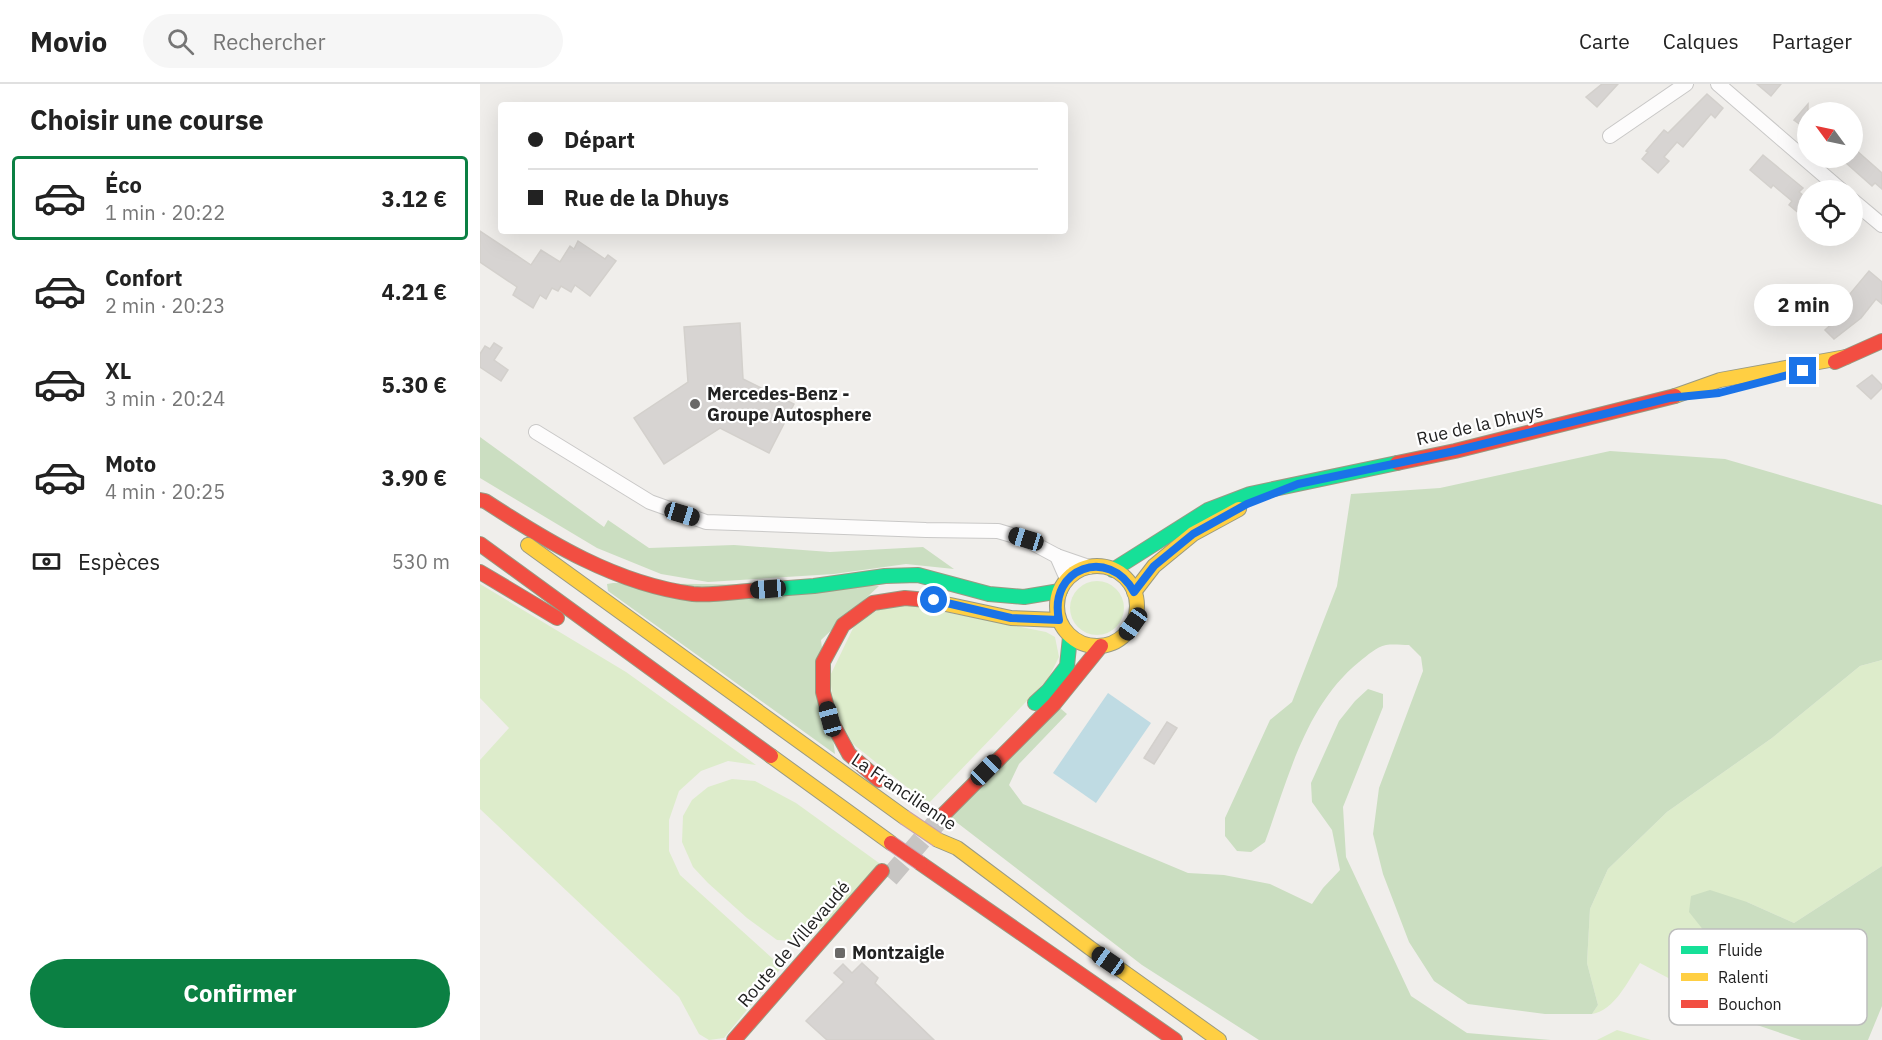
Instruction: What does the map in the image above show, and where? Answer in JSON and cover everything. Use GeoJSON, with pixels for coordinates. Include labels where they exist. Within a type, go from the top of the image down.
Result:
{"type":"FeatureCollection","features":[{"type":"Feature","properties":{"kind":"main road","name":"Rue de la Dhuys"},"geometry":{"type":"LineString","coordinates":[[1113,570],[1208,510],[1250,494],[1455,451],[1669,398],[1719,393],[1823,367],[1882,341]]}},
{"type":"Feature","properties":{"kind":"main road","name":"Rue de la Dhuys"},"geometry":{"type":"LineString","coordinates":[[1134,592],[1154,566],[1193,534],[1247,504],[1298,484]]}},
{"type":"Feature","properties":{"kind":"main road"},"geometry":{"type":"LineString","coordinates":[[480,500],[533,532],[624,579],[694,594],[814,586],[885,576],[918,575],[989,594],[1024,597],[1063,585],[1077,571],[1089,567],[1102,567],[1122,575],[1134,592],[1136,611],[1133,624],[1125,635],[1114,642],[1101,646],[1079,643],[1070,637],[1059,620],[1057,610],[1063,585]]}},
{"type":"Feature","properties":{"kind":"main road","name":"La Francilienne"},"geometry":{"type":"LineString","coordinates":[[480,513],[551,560],[942,835],[1090,948],[1218,1040]]}},
{"type":"Feature","properties":{"kind":"main road"},"geometry":{"type":"LineString","coordinates":[[480,544],[787,769],[1175,1040]]}},
{"type":"Feature","properties":{"kind":"main road"},"geometry":{"type":"LineString","coordinates":[[480,572],[612,651],[635,656]]}},
{"type":"Feature","properties":{"kind":"main road"},"geometry":{"type":"LineString","coordinates":[[909,812],[897,797],[849,754],[830,719],[823,692],[823,662],[843,626],[873,603],[905,598],[934,600],[1011,618],[1059,620]]}},
{"type":"Feature","properties":{"kind":"main road"},"geometry":{"type":"LineString","coordinates":[[1025,713],[1048,691],[1067,666],[1070,637]]}},
{"type":"Feature","properties":{"kind":"main road"},"geometry":{"type":"LineString","coordinates":[[1009,729],[940,812],[1054,704],[1101,646]]}},
{"type":"Feature","properties":{"kind":"main road","name":"Route de Villevaudé"},"geometry":{"type":"LineString","coordinates":[[734,1040],[886,874],[749,1040]]}},
{"type":"Feature","properties":{"kind":"street"},"geometry":{"type":"LineString","coordinates":[[1610,136],[1686,84]]}},
{"type":"Feature","properties":{"kind":"street"},"geometry":{"type":"LineString","coordinates":[[1718,84],[1829,180]]}},
{"type":"Feature","properties":{"kind":"street"},"geometry":{"type":"LineString","coordinates":[[1863,209],[1882,225]]}},
{"type":"Feature","properties":{"kind":"street"},"geometry":{"type":"LineString","coordinates":[[536,432],[650,502],[706,522],[998,531],[1026,539],[1057,555],[1089,567]]}},
{"type":"Feature","properties":{"kind":"street"},"geometry":{"type":"LineString","coordinates":[[1057,555],[1063,585]]}},
{"type":"Feature","properties":{"kind":"green space"},"geometry":{"type":"Polygon","coordinates":[[[480,437],[604,527],[608,520],[649,548],[734,545],[830,552],[923,547],[954,569],[906,564],[834,574],[708,582],[661,574],[597,548],[480,478],[480,437]]]}},
{"type":"Feature","properties":{"kind":"green space"},"geometry":{"type":"Polygon","coordinates":[[[1610,451],[1725,459],[1882,505],[1882,660],[1860,666],[1772,738],[1667,812],[1608,869],[1590,909],[1587,963],[1598,1005],[1592,1014],[1545,1014],[1468,1004],[1434,981],[1409,942],[1383,874],[1373,834],[1379,788],[1423,671],[1421,657],[1409,645],[1386,645],[1375,649],[1340,680],[1325,700],[1300,745],[1265,842],[1251,852],[1237,851],[1225,836],[1225,818],[1270,720],[1292,702],[1337,586],[1351,494],[1440,488],[1610,451]]]}},
{"type":"Feature","properties":{"kind":"green space"},"geometry":{"type":"Polygon","coordinates":[[[1092,581],[1102,581],[1112,585],[1120,593],[1124,608],[1120,623],[1112,631],[1102,635],[1092,635],[1082,631],[1074,623],[1070,613],[1070,603],[1074,593],[1082,585],[1092,581]]]}},
{"type":"Feature","properties":{"kind":"green space"},"geometry":{"type":"Polygon","coordinates":[[[480,584],[626,672],[756,765],[728,761],[701,771],[679,791],[669,820],[669,851],[680,875],[782,967],[724,1038],[709,1040],[699,1034],[679,997],[480,809],[480,760],[509,728],[480,698],[480,584]]]}},
{"type":"Feature","properties":{"kind":"green space"},"geometry":{"type":"Polygon","coordinates":[[[607,584],[879,586],[821,640],[835,754],[608,591],[607,584]]]}},
{"type":"Feature","properties":{"kind":"green space"},"geometry":{"type":"Polygon","coordinates":[[[910,605],[1046,632],[1055,637],[1059,657],[1048,679],[928,804],[853,744],[834,711],[830,676],[855,624],[883,607],[910,605]]]}},
{"type":"Feature","properties":{"kind":"green space"},"geometry":{"type":"Polygon","coordinates":[[[1882,660],[1882,866],[1794,923],[1747,902],[1718,929],[1669,929],[1669,978],[1640,963],[1614,1001],[1592,1014],[1598,1005],[1587,963],[1590,909],[1608,869],[1667,812],[1772,738],[1860,666],[1882,660]]]}},
{"type":"Feature","properties":{"kind":"green space"},"geometry":{"type":"Polygon","coordinates":[[[1368,689],[1383,694],[1383,707],[1343,807],[1346,857],[1411,996],[1467,1033],[1551,1040],[1259,1040],[1142,965],[951,818],[1060,708],[1067,714],[1019,764],[1009,785],[1023,804],[1188,873],[1224,875],[1270,884],[1312,904],[1340,870],[1332,830],[1312,802],[1311,783],[1339,721],[1368,689]]]}},
{"type":"Feature","properties":{"kind":"green space"},"geometry":{"type":"Polygon","coordinates":[[[732,779],[755,781],[796,803],[879,863],[831,920],[794,941],[777,940],[747,918],[693,867],[682,842],[683,816],[692,800],[708,787],[732,779]]]}},
{"type":"Feature","properties":{"kind":"green space"},"geometry":{"type":"Polygon","coordinates":[[[1882,866],[1882,1006],[1868,1040],[1801,1040],[1757,1025],[1867,1025],[1867,929],[1703,929],[1689,912],[1691,896],[1710,890],[1747,902],[1794,923],[1882,866]]]}},
{"type":"Feature","properties":{"kind":"green space"},"geometry":{"type":"Polygon","coordinates":[[[1617,1030],[1651,1040],[1597,1040],[1617,1030]]]}},
{"type":"Feature","properties":{"kind":"water"},"geometry":{"type":"Polygon","coordinates":[[[1108,693],[1151,723],[1096,803],[1053,773],[1108,693]]]}},
{"type":"Feature","properties":{"kind":"building"},"geometry":{"type":"Polygon","coordinates":[[[1602,84],[1618,84],[1597,107],[1586,97],[1602,84]]]}},
{"type":"Feature","properties":{"kind":"building"},"geometry":{"type":"Polygon","coordinates":[[[1757,84],[1781,84],[1771,96],[1757,84]]]}},
{"type":"Feature","properties":{"kind":"building"},"geometry":{"type":"Polygon","coordinates":[[[1707,94],[1723,108],[1715,118],[1711,114],[1683,147],[1677,142],[1664,157],[1669,161],[1658,173],[1642,159],[1648,152],[1646,151],[1664,130],[1668,133],[1707,94]]]}},
{"type":"Feature","properties":{"kind":"building"},"geometry":{"type":"Polygon","coordinates":[[[1763,155],[1797,183],[1797,212],[1789,205],[1792,201],[1773,185],[1771,188],[1750,170],[1763,155]]]}},
{"type":"Feature","properties":{"kind":"building"},"geometry":{"type":"Polygon","coordinates":[[[1863,156],[1882,173],[1882,189],[1875,183],[1872,186],[1852,168],[1863,168],[1863,156]]]}},
{"type":"Feature","properties":{"kind":"building"},"geometry":{"type":"Polygon","coordinates":[[[480,231],[531,265],[541,250],[560,262],[570,246],[574,249],[578,241],[605,259],[608,255],[616,261],[590,296],[575,285],[571,292],[561,286],[558,291],[552,288],[546,299],[540,295],[533,308],[513,295],[517,287],[480,262],[480,231]]]}},
{"type":"Feature","properties":{"kind":"building"},"geometry":{"type":"Polygon","coordinates":[[[1869,271],[1882,282],[1882,304],[1876,299],[1861,318],[1834,339],[1825,330],[1851,306],[1844,301],[1869,271]]]}},
{"type":"Feature","properties":{"kind":"building"},"geometry":{"type":"Polygon","coordinates":[[[740,323],[743,379],[794,404],[769,453],[720,428],[664,464],[634,418],[688,382],[684,327],[740,323]]]}},
{"type":"Feature","properties":{"kind":"building"},"geometry":{"type":"Polygon","coordinates":[[[494,343],[502,348],[494,360],[508,370],[501,381],[480,367],[480,354],[485,346],[490,349],[494,343]]]}},
{"type":"Feature","properties":{"kind":"building"},"geometry":{"type":"Polygon","coordinates":[[[1872,375],[1882,385],[1882,388],[1871,399],[1857,386],[1872,375]]]}},
{"type":"Feature","properties":{"kind":"building"},"geometry":{"type":"Polygon","coordinates":[[[1167,722],[1177,728],[1154,764],[1144,758],[1167,722]]]}},
{"type":"Feature","properties":{"kind":"building"},"geometry":{"type":"Polygon","coordinates":[[[862,963],[878,978],[875,983],[934,1040],[827,1040],[806,1021],[844,982],[834,973],[843,964],[852,973],[862,963]]]}},
{"type":"Feature","properties":{"kind":"tunnel"},"geometry":{"type":"LineString","coordinates":[[889,878],[943,815]]}},
{"type":"Feature","properties":{"kind":"traffic: fast"},"geometry":{"type":"LineString","coordinates":[[1113,570],[1208,510],[1250,494],[1397,463]]}},
{"type":"Feature","properties":{"kind":"traffic: fast"},"geometry":{"type":"LineString","coordinates":[[761,590],[814,586],[885,576],[918,575],[989,594],[1024,597],[1060,591]]}},
{"type":"Feature","properties":{"kind":"traffic: fast"},"geometry":{"type":"LineString","coordinates":[[1035,703],[1048,691],[1067,666],[1070,637]]}},
{"type":"Feature","properties":{"kind":"traffic: slow"},"geometry":{"type":"LineString","coordinates":[[1675,396],[1720,380],[1846,357]]}},
{"type":"Feature","properties":{"kind":"traffic: slow"},"geometry":{"type":"LineString","coordinates":[[1134,592],[1154,566],[1193,534],[1239,509]]}},
{"type":"Feature","properties":{"kind":"traffic: slow"},"geometry":{"type":"LineString","coordinates":[[528,545],[904,817]]}},
{"type":"Feature","properties":{"kind":"traffic: slow"},"geometry":{"type":"LineString","coordinates":[[1097,566],[1112,569],[1125,578],[1134,591],[1137,606],[1134,621],[1125,634],[1112,643],[1097,646],[1082,643],[1069,634],[1060,621],[1057,606],[1060,591],[1069,578],[1082,569],[1097,566]]}},
{"type":"Feature","properties":{"kind":"traffic: slow"},"geometry":{"type":"LineString","coordinates":[[927,600],[1011,618],[1059,620]]}},
{"type":"Feature","properties":{"kind":"traffic: slow"},"geometry":{"type":"LineString","coordinates":[[771,756],[891,843]]}},
{"type":"Feature","properties":{"kind":"traffic: slow"},"geometry":{"type":"LineString","coordinates":[[904,817],[938,840]]}},
{"type":"Feature","properties":{"kind":"traffic: slow"},"geometry":{"type":"LineString","coordinates":[[938,840],[957,848],[1090,948],[1219,1040]]}},
{"type":"Feature","properties":{"kind":"traffic: jam"},"geometry":{"type":"LineString","coordinates":[[1835,362],[1882,341]]}},
{"type":"Feature","properties":{"kind":"traffic: jam"},"geometry":{"type":"LineString","coordinates":[[1397,463],[1455,451],[1675,396]]}},
{"type":"Feature","properties":{"kind":"traffic: jam"},"geometry":{"type":"LineString","coordinates":[[480,500],[558,546],[637,581],[693,594],[761,590]]}},
{"type":"Feature","properties":{"kind":"traffic: jam"},"geometry":{"type":"LineString","coordinates":[[480,544],[771,756]]}},
{"type":"Feature","properties":{"kind":"traffic: jam"},"geometry":{"type":"LineString","coordinates":[[480,572],[557,618]]}},
{"type":"Feature","properties":{"kind":"traffic: jam"},"geometry":{"type":"LineString","coordinates":[[879,780],[849,754],[830,719],[823,692],[823,662],[843,625],[873,603],[905,598],[927,600]]}},
{"type":"Feature","properties":{"kind":"traffic: jam"},"geometry":{"type":"LineString","coordinates":[[943,815],[1054,704],[1101,646]]}},
{"type":"Feature","properties":{"kind":"traffic: jam"},"geometry":{"type":"LineString","coordinates":[[891,843],[920,863]]}},
{"type":"Feature","properties":{"kind":"traffic: jam"},"geometry":{"type":"LineString","coordinates":[[920,863],[1175,1040]]}},
{"type":"Feature","properties":{"kind":"traffic: jam"},"geometry":{"type":"LineString","coordinates":[[734,1040],[882,871]]}},
{"type":"Feature","properties":{"kind":"place","name":"Mercedes-Benz - Groupe Autosphere"},"geometry":{"type":"Point","coordinates":[695,404]}},
{"type":"Feature","properties":{"kind":"place","name":"Montzaigle"},"geometry":{"type":"Point","coordinates":[840,953]}},
{"type":"Feature","properties":{"kind":"route"},"geometry":{"type":"LineString","coordinates":[[934,600],[1011,618],[1059,620],[1057,600],[1060,591],[1067,579],[1077,571],[1089,567],[1113,570],[1122,575],[1134,592],[1154,566],[1193,534],[1247,504],[1298,484],[1455,451],[1669,398],[1719,393],[1803,371]]}}]}
